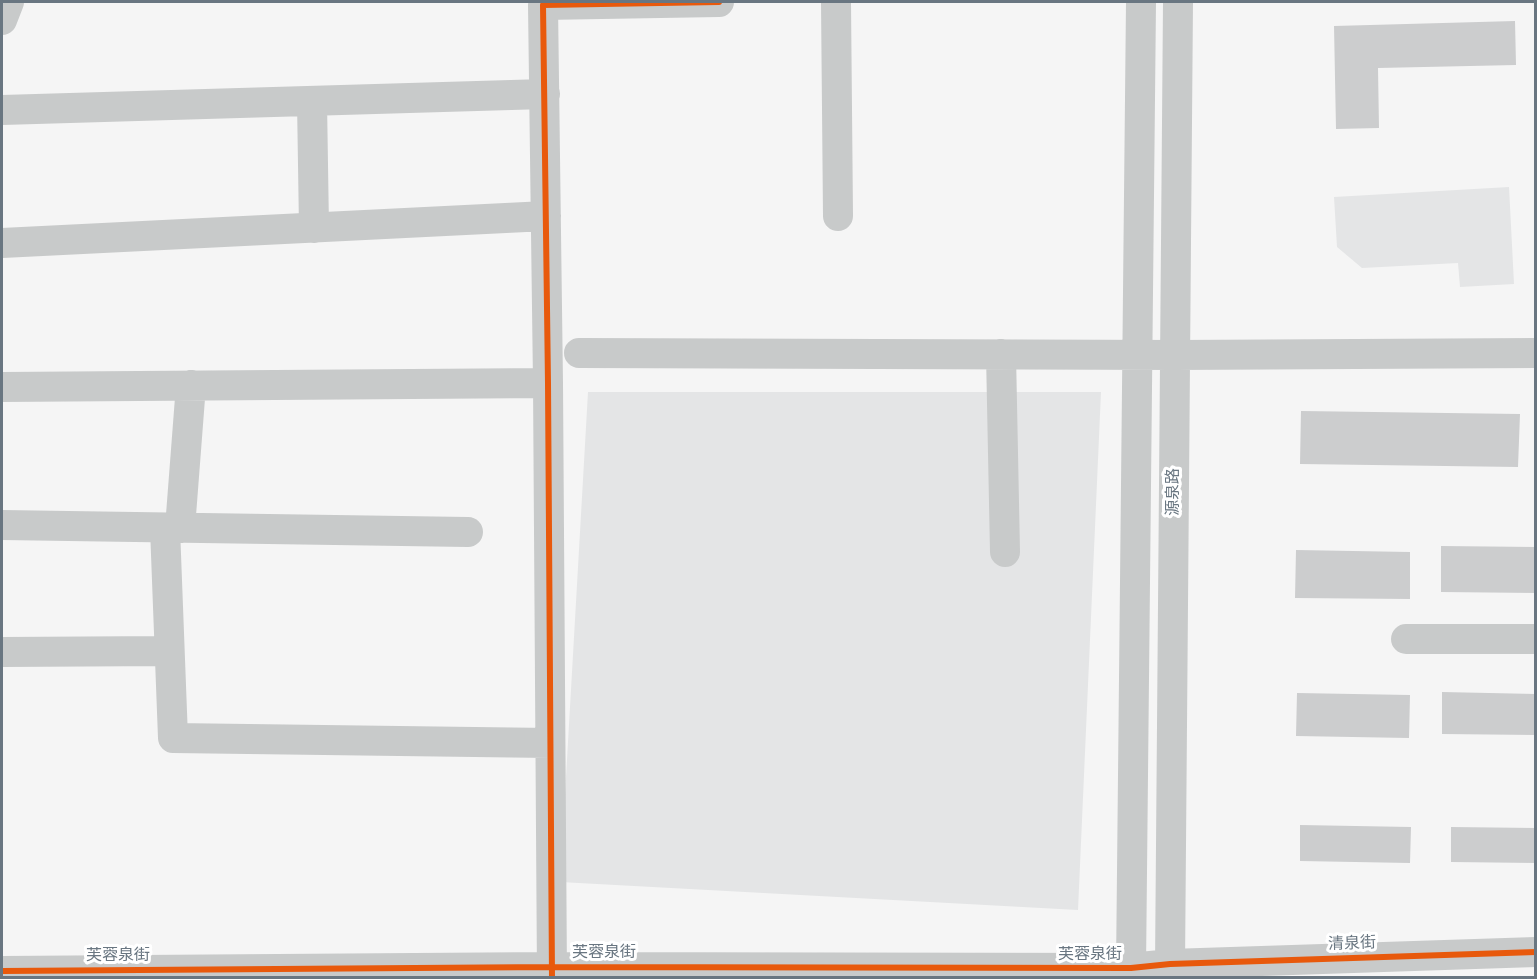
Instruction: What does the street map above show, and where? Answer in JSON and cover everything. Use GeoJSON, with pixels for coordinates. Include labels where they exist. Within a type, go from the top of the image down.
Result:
{"type":"FeatureCollection","features":[{"type":"Feature","properties":{"kind":"street"},"geometry":{"type":"LineString","coordinates":[[2,20],[9,2]]}},
{"type":"Feature","properties":{"kind":"street"},"geometry":{"type":"LineString","coordinates":[[552,972],[543,5],[719,2]]}},
{"type":"Feature","properties":{"kind":"street"},"geometry":{"type":"LineString","coordinates":[[836,2],[838,216]]}},
{"type":"Feature","properties":{"kind":"street"},"geometry":{"type":"LineString","coordinates":[[1133,973],[1141,2]]}},
{"type":"Feature","properties":{"kind":"street","name":"源泉路"},"geometry":{"type":"LineString","coordinates":[[1176,971],[1175,355],[1178,2]]}},
{"type":"Feature","properties":{"kind":"street"},"geometry":{"type":"LineString","coordinates":[[2,110],[545,94]]}},
{"type":"Feature","properties":{"kind":"street"},"geometry":{"type":"LineString","coordinates":[[312,101],[314,228]]}},
{"type":"Feature","properties":{"kind":"street"},"geometry":{"type":"LineString","coordinates":[[2,243],[546,216]]}},
{"type":"Feature","properties":{"kind":"street"},"geometry":{"type":"LineString","coordinates":[[579,352],[1536,354]]}},
{"type":"Feature","properties":{"kind":"street"},"geometry":{"type":"LineString","coordinates":[[1001,354],[1005,552]]}},
{"type":"Feature","properties":{"kind":"street"},"geometry":{"type":"LineString","coordinates":[[2,387],[548,383]]}},
{"type":"Feature","properties":{"kind":"street"},"geometry":{"type":"LineString","coordinates":[[191,386],[173,528],[169,651],[172,738],[550,742]]}},
{"type":"Feature","properties":{"kind":"street"},"geometry":{"type":"LineString","coordinates":[[2,525],[468,532]]}},
{"type":"Feature","properties":{"kind":"street"},"geometry":{"type":"LineString","coordinates":[[1406,639],[1536,639]]}},
{"type":"Feature","properties":{"kind":"street"},"geometry":{"type":"LineString","coordinates":[[2,652],[169,651]]}},
{"type":"Feature","properties":{"kind":"street","name":"清泉街"},"geometry":{"type":"LineString","coordinates":[[1176,971],[1536,952]]}},
{"type":"Feature","properties":{"kind":"street","name":"芙蓉泉街"},"geometry":{"type":"LineString","coordinates":[[2,970],[210,973],[1133,973],[1176,971]]}},
{"type":"Feature","properties":{"kind":"shaded area"},"geometry":{"type":"Polygon","coordinates":[[[1509,187],[1514,284],[1460,287],[1458,263],[1362,268],[1337,247],[1334,197],[1509,187]]]}},
{"type":"Feature","properties":{"kind":"shaded area"},"geometry":{"type":"Polygon","coordinates":[[[588,392],[1101,392],[1078,910],[560,882],[588,392]]]}},
{"type":"Feature","properties":{"kind":"building"},"geometry":{"type":"Polygon","coordinates":[[[1515,21],[1516,65],[1378,68],[1379,128],[1336,129],[1334,26],[1515,21]]]}},
{"type":"Feature","properties":{"kind":"building"},"geometry":{"type":"Polygon","coordinates":[[[1301,411],[1520,414],[1518,467],[1300,464],[1301,411]]]}},
{"type":"Feature","properties":{"kind":"building"},"geometry":{"type":"Polygon","coordinates":[[[1441,546],[1536,547],[1536,593],[1441,592],[1441,546]]]}},
{"type":"Feature","properties":{"kind":"building"},"geometry":{"type":"Polygon","coordinates":[[[1296,550],[1410,552],[1410,599],[1295,598],[1296,550]]]}},
{"type":"Feature","properties":{"kind":"building"},"geometry":{"type":"Polygon","coordinates":[[[1442,692],[1536,694],[1536,735],[1442,734],[1442,692]]]}},
{"type":"Feature","properties":{"kind":"building"},"geometry":{"type":"Polygon","coordinates":[[[1297,693],[1410,695],[1409,738],[1296,736],[1297,693]]]}},
{"type":"Feature","properties":{"kind":"building"},"geometry":{"type":"Polygon","coordinates":[[[1300,825],[1411,827],[1410,863],[1300,861],[1300,825]]]}},
{"type":"Feature","properties":{"kind":"building"},"geometry":{"type":"Polygon","coordinates":[[[1451,827],[1536,828],[1536,863],[1451,862],[1451,827]]]}},
{"type":"Feature","properties":{"kind":"cycle path"},"geometry":{"type":"LineString","coordinates":[[552,978],[543,5],[719,2]]}},
{"type":"Feature","properties":{"kind":"cycle path"},"geometry":{"type":"LineString","coordinates":[[2,971],[552,967],[1131,968],[1170,964],[1536,952]]}}]}
